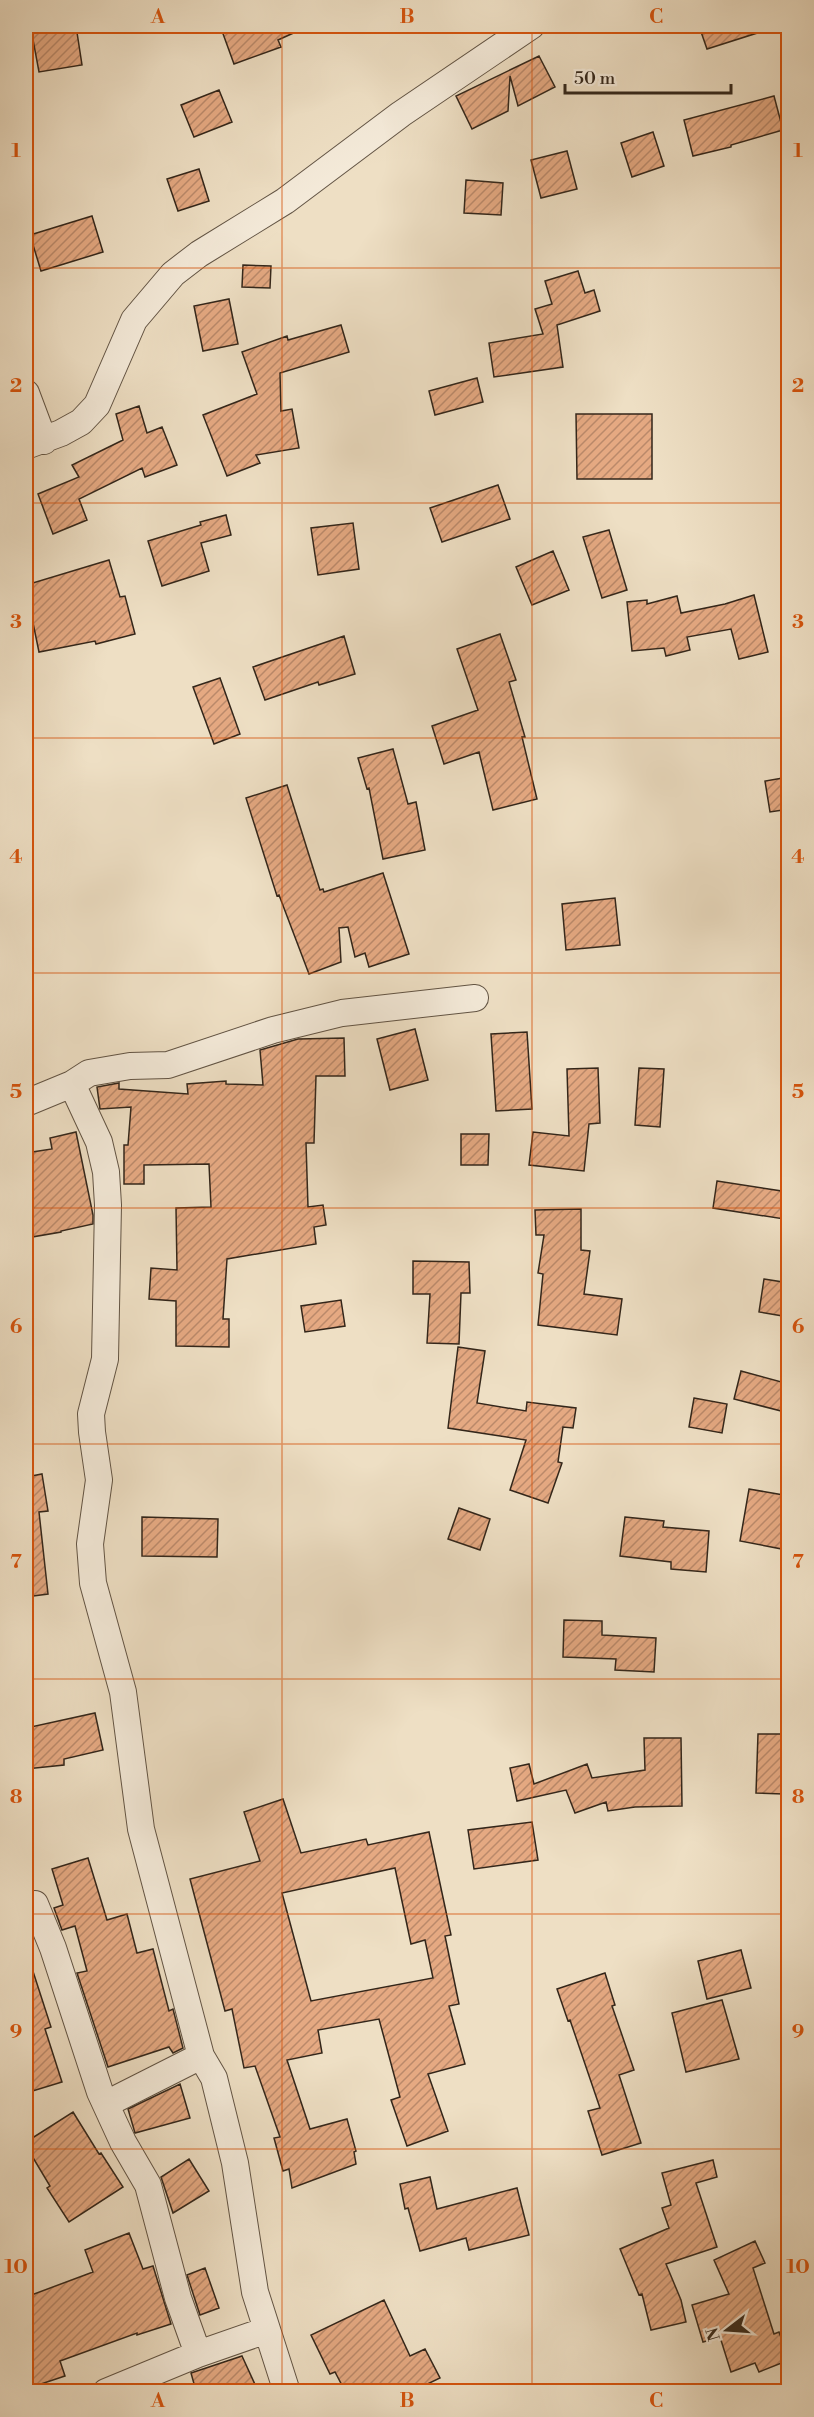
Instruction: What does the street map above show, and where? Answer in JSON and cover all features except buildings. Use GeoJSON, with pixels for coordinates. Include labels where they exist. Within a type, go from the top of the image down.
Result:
{"type":"FeatureCollection","features":[{"type":"Feature","properties":{"kind":"street"},"geometry":{"type":"LineString","coordinates":[[26,393],[35,444],[81,422],[97,405],[134,320],[173,274],[199,254],[285,201],[401,114],[531,26]]}},
{"type":"Feature","properties":{"kind":"street"},"geometry":{"type":"LineString","coordinates":[[26,1103],[72,1084],[89,1073],[130,1066],[168,1065],[273,1030],[342,1013],[475,999]]}},
{"type":"Feature","properties":{"kind":"street"},"geometry":{"type":"LineString","coordinates":[[72,1084],[99,1142],[106,1172],[108,1205],[105,1359],[91,1414],[99,1480],[90,1544],[93,1583],[123,1692],[141,1829],[201,2056],[214,2078],[235,2163],[254,2283],[287,2391]]}},
{"type":"Feature","properties":{"kind":"street"},"geometry":{"type":"LineString","coordinates":[[35,1904],[53,1948],[83,2046],[106,2104],[123,2142],[148,2185],[178,2298],[198,2354]]}},
{"type":"Feature","properties":{"kind":"street"},"geometry":{"type":"LineString","coordinates":[[106,2104],[201,2056]]}},
{"type":"Feature","properties":{"kind":"street"},"geometry":{"type":"LineString","coordinates":[[106,2391],[198,2354],[267,2330]]}}]}
